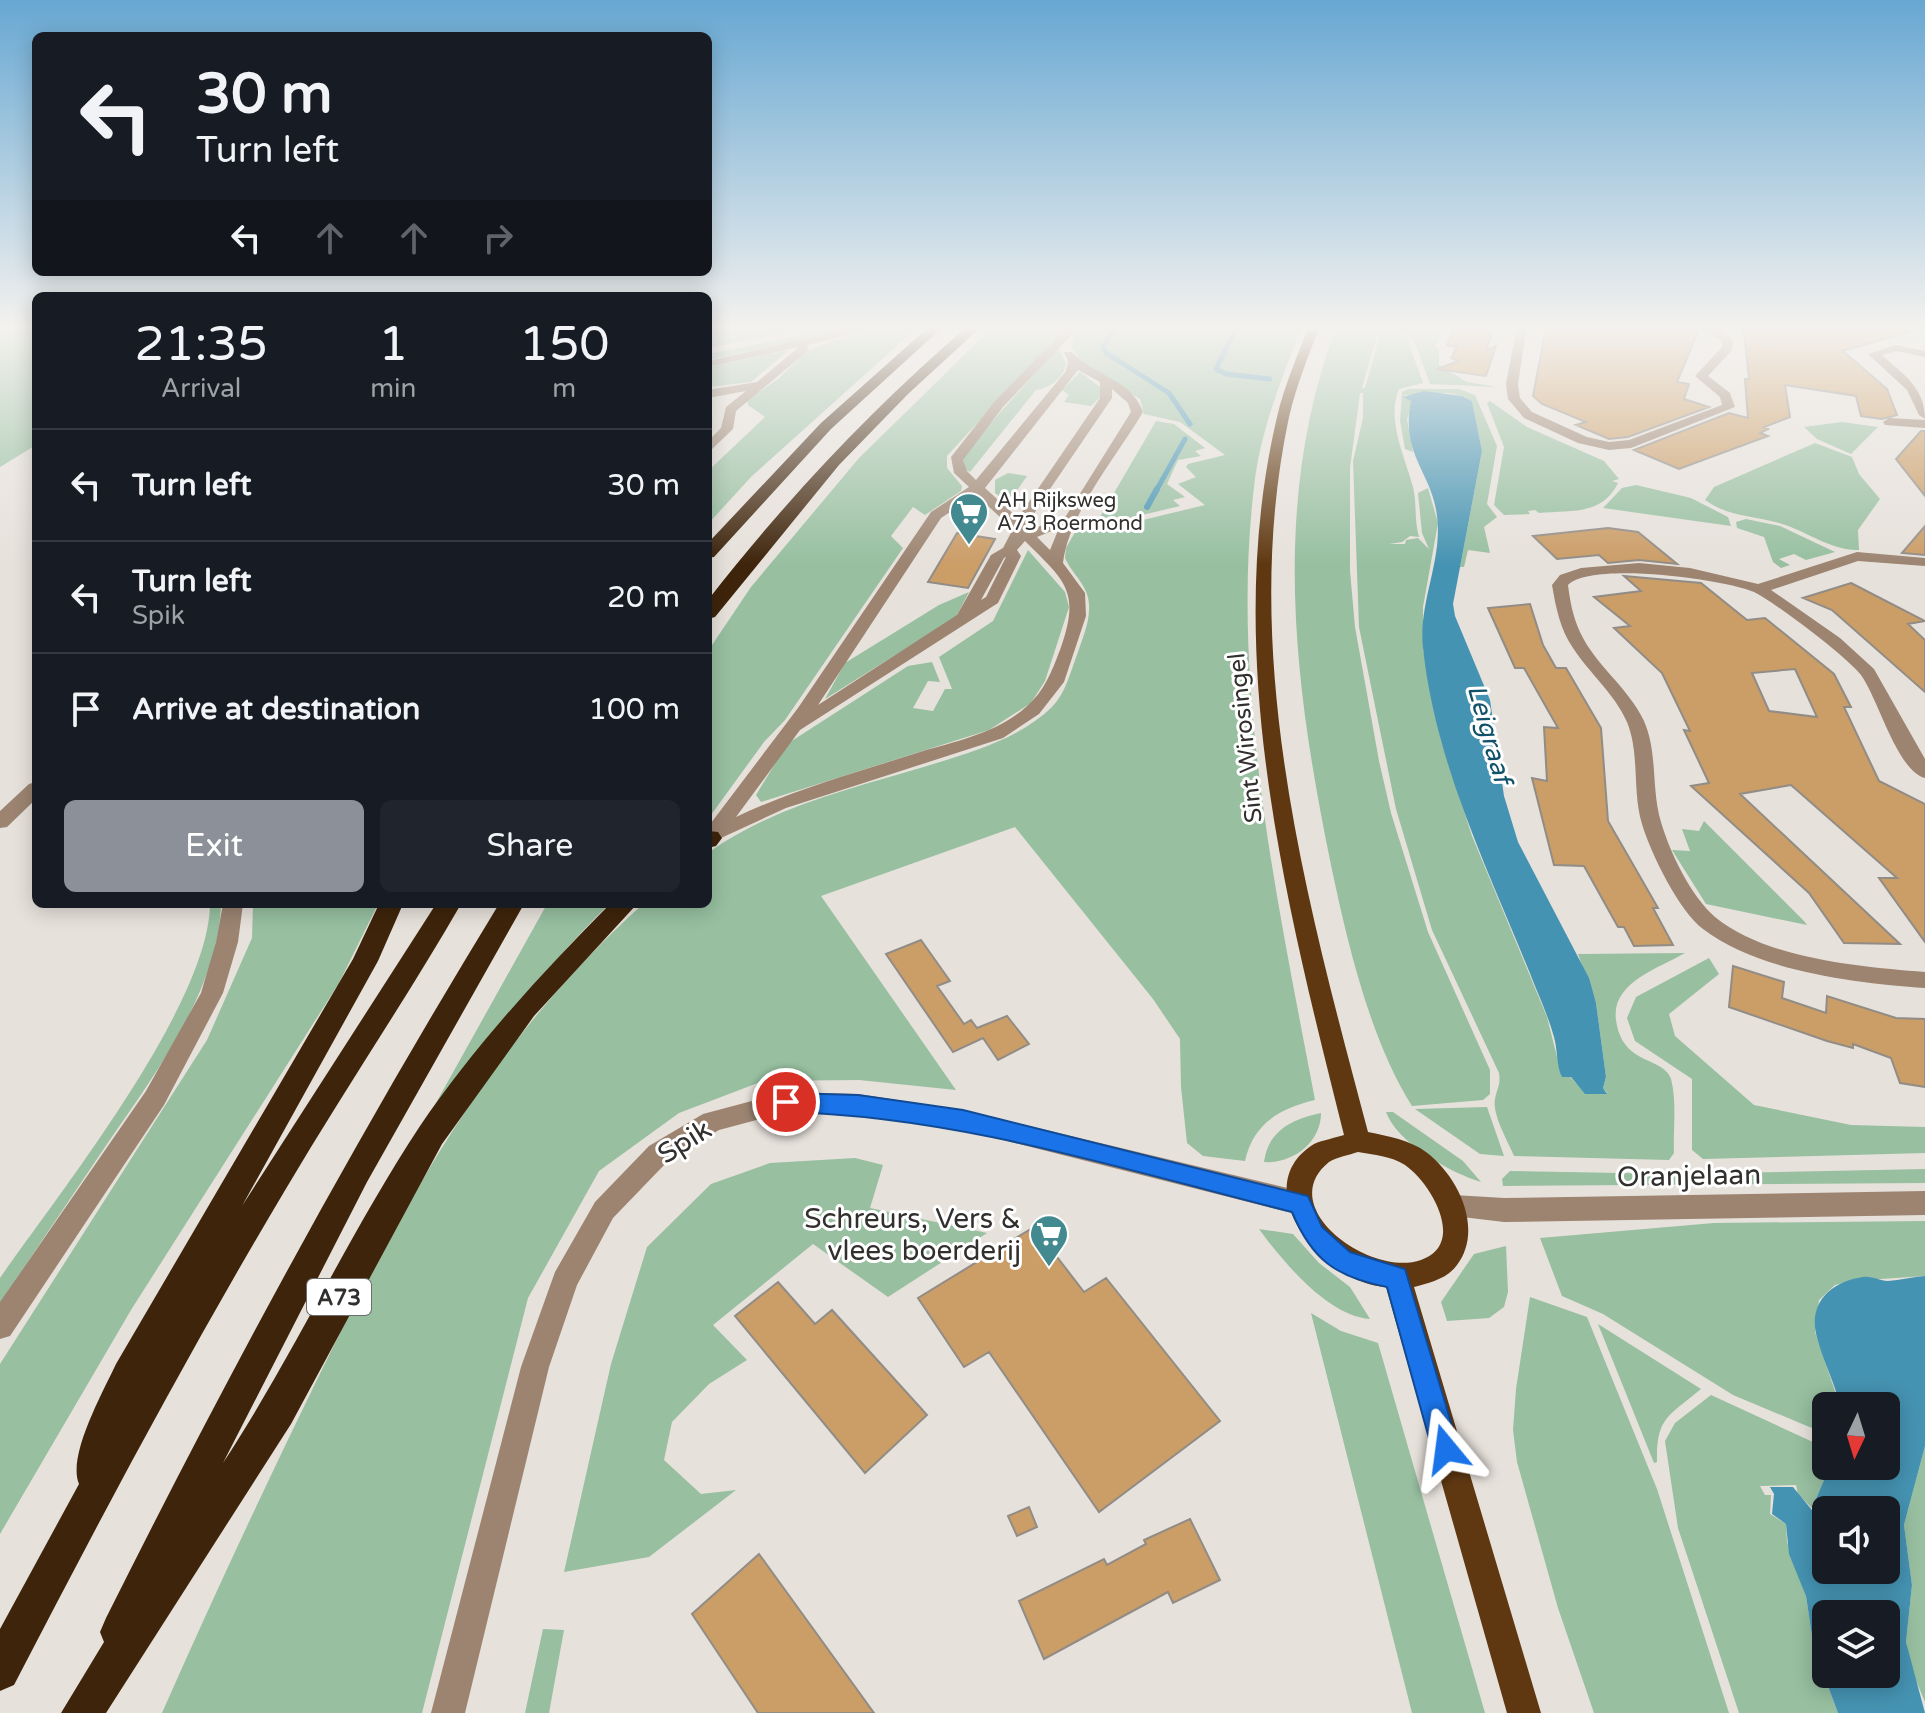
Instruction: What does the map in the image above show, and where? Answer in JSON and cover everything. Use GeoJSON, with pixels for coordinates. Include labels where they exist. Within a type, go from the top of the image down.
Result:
{"type":"FeatureCollection","features":[{"type":"Feature","properties":{"kind":"highway"},"geometry":{"type":"LineString","coordinates":[[712,549],[826,426],[850,405]]}},
{"type":"Feature","properties":{"kind":"highway"},"geometry":{"type":"LineString","coordinates":[[712,608],[762,541],[859,433],[890,405]]}},
{"type":"Feature","properties":{"kind":"highway"},"geometry":{"type":"LineString","coordinates":[[82,1510],[105,1429],[128,1376],[365,961],[389,908]]}},
{"type":"Feature","properties":{"kind":"highway"},"geometry":{"type":"LineString","coordinates":[[0,1671],[82,1510],[207,1295],[447,908]]}},
{"type":"Feature","properties":{"kind":"highway","name":"A73"},"geometry":{"type":"LineString","coordinates":[[81,1713],[185,1497],[281,1313],[458,992],[510,908]]}},
{"type":"Feature","properties":{"kind":"highway","name":"A73"},"geometry":{"type":"LineString","coordinates":[[81,1713],[278,1411],[378,1225],[431,1135],[524,1009],[621,908]]}},
{"type":"Feature","properties":{"kind":"main road","name":"Sint Wirosingel"},"geometry":{"type":"LineString","coordinates":[[1287,405],[1274,463],[1266,546],[1268,678],[1277,763],[1309,954],[1358,1141]]}},
{"type":"Feature","properties":{"kind":"main road"},"geometry":{"type":"LineString","coordinates":[[1358,1141],[1388,1146],[1416,1159],[1440,1181],[1454,1207],[1457,1228],[1452,1247],[1440,1263],[1421,1274],[1397,1277],[1359,1270],[1341,1260],[1314,1234],[1300,1203],[1300,1183],[1307,1166],[1320,1153],[1337,1144],[1358,1141]]}},
{"type":"Feature","properties":{"kind":"main road"},"geometry":{"type":"LineString","coordinates":[[1397,1277],[1524,1713]]}},
{"type":"Feature","properties":{"kind":"street"},"geometry":{"type":"LineString","coordinates":[[712,445],[727,429],[730,410],[736,405]]}},
{"type":"Feature","properties":{"kind":"street"},"geometry":{"type":"LineString","coordinates":[[712,838],[779,804],[984,739],[1025,719],[1044,702],[1057,683],[1078,619],[1077,594],[1055,566],[1017,539],[956,465],[958,454],[998,405]]}},
{"type":"Feature","properties":{"kind":"street"},"geometry":{"type":"LineString","coordinates":[[712,835],[780,739],[805,711],[936,515],[977,488],[1044,405]]}},
{"type":"Feature","properties":{"kind":"street"},"geometry":{"type":"LineString","coordinates":[[780,739],[992,600],[1014,556],[1017,539],[1030,508],[1101,405]]}},
{"type":"Feature","properties":{"kind":"street"},"geometry":{"type":"LineString","coordinates":[[1055,566],[1057,547],[1137,412],[1134,405]]}},
{"type":"Feature","properties":{"kind":"street"},"geometry":{"type":"LineString","coordinates":[[1518,405],[1545,424],[1583,440],[1619,446],[1728,405]]}},
{"type":"Feature","properties":{"kind":"street"},"geometry":{"type":"LineString","coordinates":[[1889,422],[1925,424]]}},
{"type":"Feature","properties":{"kind":"street"},"geometry":{"type":"LineString","coordinates":[[1017,539],[1071,519]]}},
{"type":"Feature","properties":{"kind":"street"},"geometry":{"type":"LineString","coordinates":[[1759,589],[1857,556],[1925,562]]}},
{"type":"Feature","properties":{"kind":"street"},"geometry":{"type":"LineString","coordinates":[[1925,772],[1907,748],[1868,673],[1834,641],[1759,589],[1690,573],[1639,568],[1581,573],[1565,578],[1560,585],[1570,633],[1580,651],[1620,696],[1640,734],[1646,798],[1653,829],[1700,916],[1728,935],[1809,963],[1850,973],[1925,980]]}},
{"type":"Feature","properties":{"kind":"street"},"geometry":{"type":"LineString","coordinates":[[0,822],[32,792]]}},
{"type":"Feature","properties":{"kind":"street"},"geometry":{"type":"LineString","coordinates":[[0,1326],[155,1098],[212,993],[227,942],[232,908]]}},
{"type":"Feature","properties":{"kind":"street","name":"Spik"},"geometry":{"type":"LineString","coordinates":[[448,1713],[535,1367],[565,1281],[604,1210],[658,1154],[712,1121],[786,1102],[858,1104],[963,1120],[1300,1203]]}},
{"type":"Feature","properties":{"kind":"street","name":"Oranjelaan"},"geometry":{"type":"LineString","coordinates":[[1454,1207],[1504,1210],[1925,1203]]}},
{"type":"Feature","properties":{"kind":"green space"},"geometry":{"type":"Polygon","coordinates":[[[0,405],[32,405],[32,447],[0,467],[0,405]]]}},
{"type":"Feature","properties":{"kind":"green space"},"geometry":{"type":"Polygon","coordinates":[[[748,405],[831,405],[751,477],[712,520],[712,467],[765,417],[748,405]]]}},
{"type":"Feature","properties":{"kind":"green space"},"geometry":{"type":"Polygon","coordinates":[[[913,405],[994,405],[947,456],[947,468],[962,486],[961,491],[925,515],[913,507],[891,536],[903,548],[785,720],[764,742],[712,814],[712,645],[751,587],[859,458],[913,405]]]}},
{"type":"Feature","properties":{"kind":"green space"},"geometry":{"type":"Polygon","coordinates":[[[1007,405],[1024,405],[970,472],[965,469],[963,459],[970,446],[1007,405]]]}},
{"type":"Feature","properties":{"kind":"green space"},"geometry":{"type":"Polygon","coordinates":[[[1142,405],[1273,405],[1261,446],[1254,487],[1248,563],[1248,640],[1253,718],[1273,873],[1315,1100],[1290,1108],[1270,1120],[1254,1137],[1245,1161],[1203,1156],[1187,1143],[1180,1039],[1153,999],[1015,827],[821,896],[956,1090],[859,1080],[763,1081],[679,1113],[599,1171],[528,1298],[422,1713],[162,1713],[273,1470],[345,1322],[415,1192],[494,1070],[539,1012],[588,957],[639,908],[712,908],[712,850],[759,823],[814,800],[994,743],[1025,728],[1052,707],[1065,688],[1087,623],[1089,605],[1086,592],[1065,558],[1066,548],[1082,520],[1122,525],[1205,505],[1178,484],[1196,477],[1186,467],[1188,464],[1225,455],[1180,422],[1144,414],[1142,405]]]}},
{"type":"Feature","properties":{"kind":"green space"},"geometry":{"type":"Polygon","coordinates":[[[1313,405],[1358,405],[1350,468],[1350,571],[1355,627],[1379,761],[1391,813],[1428,932],[1490,1070],[1490,1094],[1483,1100],[1412,1106],[1397,1080],[1372,1021],[1353,957],[1318,797],[1299,661],[1295,594],[1296,526],[1303,458],[1313,405]]]}},
{"type":"Feature","properties":{"kind":"green space"},"geometry":{"type":"Polygon","coordinates":[[[1363,405],[1396,405],[1398,438],[1414,493],[1419,537],[1410,536],[1402,542],[1389,544],[1405,544],[1406,540],[1418,538],[1429,549],[1422,533],[1418,493],[1428,488],[1438,523],[1423,607],[1423,649],[1441,740],[1472,836],[1547,1017],[1559,1065],[1586,1094],[1607,1093],[1603,1088],[1606,1077],[1596,1003],[1578,954],[1685,953],[1638,979],[1628,987],[1616,1007],[1617,1025],[1625,1044],[1632,1052],[1661,1068],[1671,1079],[1674,1153],[1669,1160],[1514,1156],[1501,1128],[1495,1105],[1499,1073],[1432,930],[1396,809],[1359,627],[1353,461],[1363,405]]]}},
{"type":"Feature","properties":{"kind":"green space"},"geometry":{"type":"Polygon","coordinates":[[[1401,405],[1411,405],[1407,420],[1413,452],[1405,449],[1400,421],[1401,405]]]}},
{"type":"Feature","properties":{"kind":"green space"},"geometry":{"type":"Polygon","coordinates":[[[1473,405],[1479,405],[1497,446],[1487,504],[1497,517],[1484,527],[1490,553],[1468,550],[1464,567],[1460,567],[1482,451],[1473,405]]]}},
{"type":"Feature","properties":{"kind":"green space"},"geometry":{"type":"Polygon","coordinates":[[[1488,405],[1496,405],[1527,427],[1604,461],[1619,479],[1612,481],[1618,483],[1603,501],[1584,509],[1539,513],[1535,510],[1528,511],[1530,514],[1504,515],[1494,505],[1504,447],[1488,405]]]}},
{"type":"Feature","properties":{"kind":"green space"},"geometry":{"type":"Polygon","coordinates":[[[1156,421],[1174,424],[1205,448],[1195,451],[1201,456],[1178,460],[1167,484],[1185,497],[1173,500],[1180,506],[1121,520],[1100,517],[1156,421]]]}},
{"type":"Feature","properties":{"kind":"green space"},"geometry":{"type":"Polygon","coordinates":[[[1842,422],[1878,427],[1851,454],[1817,439],[1804,427],[1842,422]]]}},
{"type":"Feature","properties":{"kind":"green space"},"geometry":{"type":"Polygon","coordinates":[[[1815,443],[1852,457],[1859,474],[1880,499],[1858,530],[1859,550],[1830,544],[1772,521],[1733,513],[1705,500],[1714,487],[1815,443]]]}},
{"type":"Feature","properties":{"kind":"green space"},"geometry":{"type":"Polygon","coordinates":[[[1008,473],[1027,476],[1008,503],[995,493],[995,480],[1008,473]]]}},
{"type":"Feature","properties":{"kind":"green space"},"geometry":{"type":"Polygon","coordinates":[[[1636,485],[1691,498],[1728,517],[1731,526],[1603,508],[1622,488],[1636,485]]]}},
{"type":"Feature","properties":{"kind":"green space"},"geometry":{"type":"Polygon","coordinates":[[[1746,519],[1780,526],[1835,552],[1806,560],[1794,554],[1779,559],[1790,565],[1781,568],[1773,562],[1764,537],[1737,528],[1736,522],[1746,519]]]}},
{"type":"Feature","properties":{"kind":"green space"},"geometry":{"type":"Polygon","coordinates":[[[1028,550],[1065,592],[1069,607],[1045,681],[1031,703],[989,730],[761,802],[756,795],[787,744],[908,666],[932,662],[940,682],[928,681],[913,708],[933,711],[945,689],[952,689],[939,657],[993,621],[1028,550]]]}},
{"type":"Feature","properties":{"kind":"green space"},"geometry":{"type":"Polygon","coordinates":[[[969,592],[956,617],[825,699],[845,663],[939,605],[969,592]]]}},
{"type":"Feature","properties":{"kind":"green space"},"geometry":{"type":"Polygon","coordinates":[[[1704,821],[1807,925],[1706,904],[1672,850],[1690,851],[1682,829],[1699,831],[1704,821]]]}},
{"type":"Feature","properties":{"kind":"green space"},"geometry":{"type":"Polygon","coordinates":[[[209,908],[221,908],[208,970],[179,1034],[0,1303],[0,1278],[127,1097],[185,993],[203,946],[209,908]]]}},
{"type":"Feature","properties":{"kind":"green space"},"geometry":{"type":"Polygon","coordinates":[[[253,908],[376,908],[339,983],[131,1310],[0,1534],[0,1364],[207,1040],[252,938],[253,908]]]}},
{"type":"Feature","properties":{"kind":"green space"},"geometry":{"type":"Polygon","coordinates":[[[545,908],[605,908],[537,982],[427,1119],[545,908]]]}},
{"type":"Feature","properties":{"kind":"green space"},"geometry":{"type":"Polygon","coordinates":[[[1709,958],[1719,974],[1669,1014],[1675,1036],[1754,1105],[1851,1125],[1925,1127],[1925,1153],[1703,1159],[1692,1150],[1692,1079],[1635,1041],[1627,1018],[1636,997],[1709,958]]]}},
{"type":"Feature","properties":{"kind":"green space"},"geometry":{"type":"Polygon","coordinates":[[[1487,1107],[1504,1156],[1480,1154],[1415,1109],[1487,1107]]]}},
{"type":"Feature","properties":{"kind":"green space"},"geometry":{"type":"Polygon","coordinates":[[[1386,1112],[1393,1112],[1463,1161],[1481,1182],[1455,1172],[1426,1155],[1401,1135],[1386,1112]]]}},
{"type":"Feature","properties":{"kind":"green space"},"geometry":{"type":"Polygon","coordinates":[[[1321,1113],[1316,1134],[1303,1150],[1285,1159],[1264,1162],[1266,1151],[1276,1134],[1291,1123],[1321,1113]]]}},
{"type":"Feature","properties":{"kind":"green space"},"geometry":{"type":"Polygon","coordinates":[[[855,1158],[883,1165],[870,1208],[987,1233],[888,1297],[813,1244],[713,1325],[747,1360],[709,1384],[672,1422],[664,1460],[701,1494],[736,1490],[649,1557],[564,1572],[611,1364],[647,1247],[711,1184],[770,1163],[855,1158]]]}},
{"type":"Feature","properties":{"kind":"green space"},"geometry":{"type":"Polygon","coordinates":[[[1925,1169],[1925,1183],[1503,1186],[1502,1179],[1510,1171],[1675,1174],[1925,1169]]]}},
{"type":"Feature","properties":{"kind":"green space"},"geometry":{"type":"Polygon","coordinates":[[[1925,1221],[1925,1276],[1851,1281],[1835,1285],[1819,1300],[1815,1332],[1835,1392],[1812,1392],[1812,1428],[1733,1395],[1603,1314],[1562,1296],[1540,1238],[1714,1223],[1925,1221]]]}},
{"type":"Feature","properties":{"kind":"green space"},"geometry":{"type":"Polygon","coordinates":[[[1259,1229],[1293,1234],[1319,1263],[1350,1287],[1370,1319],[1354,1316],[1323,1298],[1281,1257],[1259,1229]]]}},
{"type":"Feature","properties":{"kind":"green space"},"geometry":{"type":"Polygon","coordinates":[[[1506,1246],[1508,1292],[1504,1307],[1489,1318],[1447,1321],[1441,1302],[1474,1254],[1506,1246]]]}},
{"type":"Feature","properties":{"kind":"green space"},"geometry":{"type":"Polygon","coordinates":[[[1530,1297],[1587,1317],[1657,1489],[1729,1713],[1594,1713],[1558,1608],[1517,1462],[1513,1430],[1516,1389],[1530,1297]]]}},
{"type":"Feature","properties":{"kind":"green space"},"geometry":{"type":"Polygon","coordinates":[[[1311,1313],[1341,1331],[1378,1343],[1485,1713],[1412,1713],[1311,1313]]]}},
{"type":"Feature","properties":{"kind":"green space"},"geometry":{"type":"Polygon","coordinates":[[[1598,1324],[1701,1389],[1673,1412],[1662,1426],[1657,1462],[1654,1463],[1598,1324]]]}},
{"type":"Feature","properties":{"kind":"green space"},"geometry":{"type":"Polygon","coordinates":[[[1711,1395],[1812,1442],[1812,1480],[1824,1480],[1817,1496],[1812,1496],[1812,1508],[1798,1494],[1796,1485],[1760,1486],[1765,1495],[1771,1495],[1770,1514],[1786,1524],[1787,1542],[1806,1596],[1812,1636],[1812,1688],[1829,1688],[1838,1713],[1739,1713],[1678,1528],[1665,1441],[1675,1423],[1711,1395]]]}},
{"type":"Feature","properties":{"kind":"green space"},"geometry":{"type":"Polygon","coordinates":[[[1925,1446],[1925,1702],[1910,1666],[1906,1641],[1912,1585],[1904,1525],[1925,1446]]]}},
{"type":"Feature","properties":{"kind":"green space"},"geometry":{"type":"Polygon","coordinates":[[[543,1629],[564,1630],[549,1713],[525,1713],[543,1629]]]}},
{"type":"Feature","properties":{"kind":"water","name":"Leigraaf"},"geometry":{"type":"Polygon","coordinates":[[[1411,405],[1473,405],[1482,451],[1453,604],[1455,616],[1490,700],[1504,796],[1518,842],[1589,978],[1596,1003],[1606,1077],[1603,1088],[1607,1094],[1585,1094],[1571,1077],[1562,1077],[1548,1017],[1467,820],[1440,736],[1430,692],[1422,631],[1437,549],[1437,516],[1413,450],[1411,405]]]}},
{"type":"Feature","properties":{"kind":"water"},"geometry":{"type":"Polygon","coordinates":[[[1925,1276],[1925,1446],[1904,1525],[1912,1585],[1906,1642],[1925,1713],[1838,1713],[1829,1688],[1900,1688],[1900,1600],[1812,1600],[1812,1636],[1806,1596],[1789,1554],[1786,1524],[1772,1514],[1774,1494],[1770,1487],[1793,1487],[1812,1510],[1812,1584],[1900,1584],[1900,1496],[1817,1496],[1824,1480],[1900,1480],[1900,1392],[1836,1392],[1815,1328],[1815,1317],[1823,1297],[1840,1284],[1867,1277],[1888,1281],[1925,1276]]]}},
{"type":"Feature","properties":{"kind":"building"},"geometry":{"type":"Polygon","coordinates":[[[1544,405],[1709,407],[1628,437],[1609,439],[1576,425],[1586,422],[1544,405]]]}},
{"type":"Feature","properties":{"kind":"building"},"geometry":{"type":"Polygon","coordinates":[[[1747,405],[1788,405],[1790,417],[1764,427],[1768,429],[1760,433],[1768,436],[1679,469],[1634,450],[1729,413],[1748,418],[1747,405]]]}},
{"type":"Feature","properties":{"kind":"building"},"geometry":{"type":"Polygon","coordinates":[[[1858,405],[1893,405],[1897,415],[1882,419],[1861,416],[1858,405]]]}},
{"type":"Feature","properties":{"kind":"building"},"geometry":{"type":"Polygon","coordinates":[[[1921,431],[1925,431],[1925,496],[1896,459],[1921,431]]]}},
{"type":"Feature","properties":{"kind":"building"},"geometry":{"type":"Polygon","coordinates":[[[1925,526],[1925,555],[1902,553],[1925,526]]]}},
{"type":"Feature","properties":{"kind":"building"},"geometry":{"type":"Polygon","coordinates":[[[1608,528],[1638,532],[1677,564],[1639,560],[1608,563],[1599,555],[1557,559],[1533,536],[1608,528]]]}},
{"type":"Feature","properties":{"kind":"building"},"geometry":{"type":"Polygon","coordinates":[[[957,533],[995,539],[968,588],[928,582],[957,533]]]}},
{"type":"Feature","properties":{"kind":"building"},"geometry":{"type":"Polygon","coordinates":[[[1624,576],[1701,583],[1747,620],[1765,618],[1834,674],[1851,707],[1844,707],[1879,781],[1925,804],[1925,942],[1879,878],[1897,878],[1791,785],[1740,794],[1900,944],[1844,943],[1809,893],[1691,786],[1709,783],[1684,730],[1690,731],[1662,673],[1614,628],[1630,626],[1594,597],[1641,591],[1624,576]],[[1795,669],[1752,673],[1769,711],[1817,717],[1795,669]]]}},
{"type":"Feature","properties":{"kind":"building"},"geometry":{"type":"Polygon","coordinates":[[[1851,583],[1925,621],[1908,624],[1925,640],[1925,692],[1832,610],[1803,598],[1851,583]]]}},
{"type":"Feature","properties":{"kind":"building"},"geometry":{"type":"Polygon","coordinates":[[[1530,604],[1543,645],[1556,668],[1566,668],[1601,728],[1608,821],[1658,908],[1653,908],[1673,945],[1634,946],[1624,927],[1618,927],[1584,866],[1554,865],[1532,778],[1547,781],[1544,727],[1558,728],[1524,668],[1515,668],[1488,608],[1530,604]]]}},
{"type":"Feature","properties":{"kind":"building"},"geometry":{"type":"Polygon","coordinates":[[[921,940],[950,981],[937,986],[964,1024],[971,1020],[977,1028],[1007,1016],[1029,1044],[998,1060],[983,1038],[953,1052],[886,954],[921,940]]]}},
{"type":"Feature","properties":{"kind":"building"},"geometry":{"type":"Polygon","coordinates":[[[1733,966],[1784,982],[1782,998],[1826,1013],[1827,996],[1896,1018],[1925,1019],[1925,1087],[1900,1083],[1891,1058],[1853,1044],[1853,1048],[1827,1041],[1729,1007],[1733,966]]]}},
{"type":"Feature","properties":{"kind":"building"},"geometry":{"type":"Polygon","coordinates":[[[1034,1227],[1084,1292],[1106,1278],[1220,1421],[1099,1512],[989,1352],[964,1367],[918,1298],[1034,1227]]]}},
{"type":"Feature","properties":{"kind":"building"},"geometry":{"type":"Polygon","coordinates":[[[778,1282],[815,1324],[832,1310],[927,1415],[865,1473],[735,1316],[778,1282]]]}},
{"type":"Feature","properties":{"kind":"building"},"geometry":{"type":"Polygon","coordinates":[[[1029,1507],[1037,1527],[1017,1536],[1008,1516],[1029,1507]]]}},
{"type":"Feature","properties":{"kind":"building"},"geometry":{"type":"Polygon","coordinates":[[[1190,1519],[1220,1580],[1173,1603],[1168,1592],[1044,1659],[1019,1601],[1104,1559],[1107,1565],[1146,1544],[1144,1540],[1190,1519]]]}},
{"type":"Feature","properties":{"kind":"building"},"geometry":{"type":"Polygon","coordinates":[[[759,1554],[874,1713],[758,1713],[692,1614],[759,1554]]]}},
{"type":"Feature","properties":{"kind":"waterway"},"geometry":{"type":"LineString","coordinates":[[1177,405],[1190,424]]}},
{"type":"Feature","properties":{"kind":"waterway"},"geometry":{"type":"LineString","coordinates":[[1156,491],[1185,439]]}},
{"type":"Feature","properties":{"kind":"waterway"},"geometry":{"type":"LineString","coordinates":[[1147,507],[1157,489]]}},
{"type":"Feature","properties":{"kind":"place","name":"AH Rijksweg A73 Roermond"},"geometry":{"type":"Point","coordinates":[969,546]}},
{"type":"Feature","properties":{"kind":"place","name":"Schreurs, Vers & vlees boerderij"},"geometry":{"type":"Point","coordinates":[1049,1268]}},
{"type":"Feature","properties":{"kind":"route"},"geometry":{"type":"LineString","coordinates":[[786,1102],[858,1104],[963,1120],[1300,1203],[1314,1234],[1341,1260],[1378,1276],[1397,1277],[1446,1449]]}}]}
